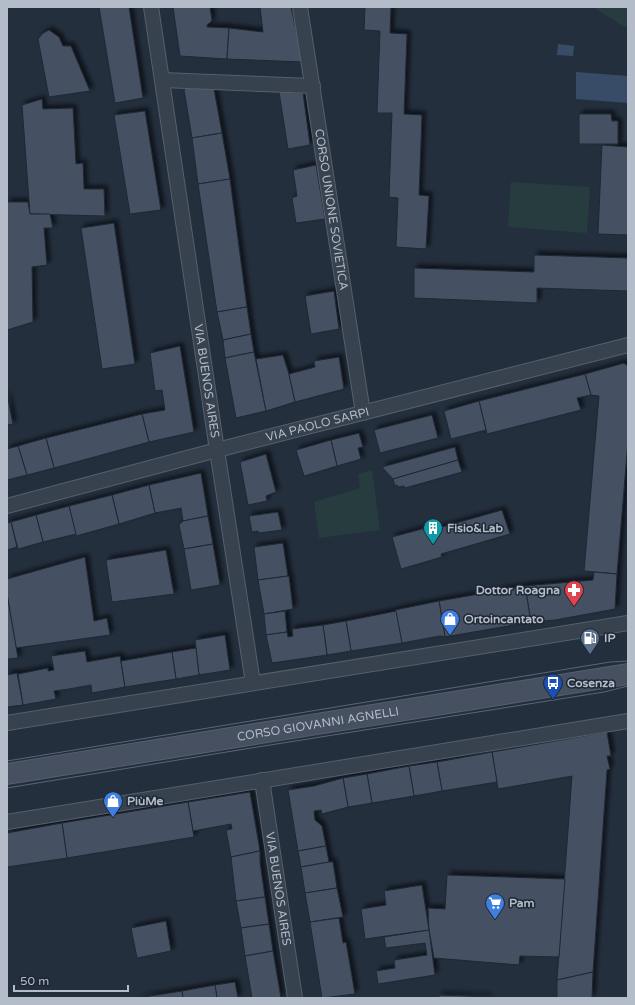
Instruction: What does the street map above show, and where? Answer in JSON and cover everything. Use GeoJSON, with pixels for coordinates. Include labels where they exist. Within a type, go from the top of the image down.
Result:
{"type":"FeatureCollection","features":[{"type":"Feature","properties":{"kind":"main road","name":"CORSO GIOVANNI AGNELLI"},"geometry":{"type":"LineString","coordinates":[[7,774],[628,674]]}},
{"type":"Feature","properties":{"kind":"street","name":"VIA BUENOS AIRES"},"geometry":{"type":"LineString","coordinates":[[151,7],[253,683]]}},
{"type":"Feature","properties":{"kind":"street","name":"CORSO UNIONE SOVIETICA"},"geometry":{"type":"LineString","coordinates":[[300,7],[363,413]]}},
{"type":"Feature","properties":{"kind":"street"},"geometry":{"type":"LineString","coordinates":[[162,80],[313,86]]}},
{"type":"Feature","properties":{"kind":"street","name":"VIA PAOLO SARPI"},"geometry":{"type":"LineString","coordinates":[[7,506],[217,450],[628,345]]}},
{"type":"Feature","properties":{"kind":"street"},"geometry":{"type":"LineString","coordinates":[[7,723],[628,623]]}},
{"type":"Feature","properties":{"kind":"street"},"geometry":{"type":"LineString","coordinates":[[7,822],[628,721]]}},
{"type":"Feature","properties":{"kind":"street","name":"VIA BUENOS AIRES"},"geometry":{"type":"LineString","coordinates":[[262,780],[295,998]]}},
{"type":"Feature","properties":{"kind":"green space"},"geometry":{"type":"Polygon","coordinates":[[[593,7],[628,7],[628,27],[623,26],[593,7]]]}},
{"type":"Feature","properties":{"kind":"green space"},"geometry":{"type":"Polygon","coordinates":[[[511,182],[590,187],[587,233],[508,227],[511,182]]]}},
{"type":"Feature","properties":{"kind":"green space"},"geometry":{"type":"Polygon","coordinates":[[[372,470],[380,530],[319,538],[314,502],[360,488],[358,474],[372,470]]]}},
{"type":"Feature","properties":{"kind":"water"},"geometry":{"type":"Polygon","coordinates":[[[558,44],[574,46],[573,56],[557,55],[558,44]]]}},
{"type":"Feature","properties":{"kind":"water"},"geometry":{"type":"Polygon","coordinates":[[[576,72],[628,76],[628,103],[576,99],[576,72]]]}},
{"type":"Feature","properties":{"kind":"building"},"geometry":{"type":"Polygon","coordinates":[[[99,7],[129,7],[143,98],[115,103],[99,7]]]}},
{"type":"Feature","properties":{"kind":"building"},"geometry":{"type":"Polygon","coordinates":[[[173,7],[210,7],[212,21],[207,25],[207,27],[229,28],[227,59],[180,56],[173,7]]]}},
{"type":"Feature","properties":{"kind":"building"},"geometry":{"type":"Polygon","coordinates":[[[260,7],[291,7],[303,62],[227,59],[229,28],[263,32],[260,7]]]}},
{"type":"Feature","properties":{"kind":"building"},"geometry":{"type":"Polygon","coordinates":[[[365,7],[391,7],[390,33],[407,34],[404,114],[422,115],[419,195],[429,196],[426,249],[396,247],[398,198],[389,197],[392,113],[377,113],[380,31],[364,30],[365,7]]]}},
{"type":"Feature","properties":{"kind":"building"},"geometry":{"type":"Polygon","coordinates":[[[49,30],[59,37],[63,46],[71,46],[90,91],[49,97],[38,39],[43,33],[49,30]]]}},
{"type":"Feature","properties":{"kind":"building"},"geometry":{"type":"Polygon","coordinates":[[[187,87],[214,89],[222,133],[192,138],[184,90],[187,87]]]}},
{"type":"Feature","properties":{"kind":"building"},"geometry":{"type":"Polygon","coordinates":[[[279,92],[303,93],[310,145],[288,149],[279,92]]]}},
{"type":"Feature","properties":{"kind":"building"},"geometry":{"type":"Polygon","coordinates":[[[42,99],[43,109],[73,108],[76,164],[83,163],[84,189],[104,189],[105,216],[30,214],[22,105],[42,99]]]}},
{"type":"Feature","properties":{"kind":"building"},"geometry":{"type":"Polygon","coordinates":[[[145,111],[161,210],[130,214],[114,115],[145,111]]]}},
{"type":"Feature","properties":{"kind":"building"},"geometry":{"type":"Polygon","coordinates":[[[579,114],[611,114],[612,121],[618,121],[618,144],[579,144],[579,114]]]}},
{"type":"Feature","properties":{"kind":"building"},"geometry":{"type":"Polygon","coordinates":[[[222,133],[230,179],[198,184],[192,138],[222,133]]]}},
{"type":"Feature","properties":{"kind":"building"},"geometry":{"type":"Polygon","coordinates":[[[602,145],[628,147],[628,235],[598,234],[602,145]]]}},
{"type":"Feature","properties":{"kind":"building"},"geometry":{"type":"Polygon","coordinates":[[[316,165],[325,219],[296,223],[292,198],[297,196],[293,170],[316,165]]]}},
{"type":"Feature","properties":{"kind":"building"},"geometry":{"type":"Polygon","coordinates":[[[230,179],[247,307],[217,312],[198,184],[230,179]]]}},
{"type":"Feature","properties":{"kind":"building"},"geometry":{"type":"Polygon","coordinates":[[[7,202],[28,202],[30,214],[50,214],[53,228],[44,228],[47,265],[32,267],[33,322],[7,330],[7,202]]]}},
{"type":"Feature","properties":{"kind":"building"},"geometry":{"type":"Polygon","coordinates":[[[114,223],[135,364],[102,369],[81,228],[114,223]]]}},
{"type":"Feature","properties":{"kind":"building"},"geometry":{"type":"Polygon","coordinates":[[[534,255],[628,258],[628,291],[537,288],[537,303],[414,298],[414,268],[534,272],[534,255]]]}},
{"type":"Feature","properties":{"kind":"building"},"geometry":{"type":"Polygon","coordinates":[[[334,291],[339,329],[311,334],[305,296],[334,291]]]}},
{"type":"Feature","properties":{"kind":"building"},"geometry":{"type":"Polygon","coordinates":[[[247,307],[251,334],[223,340],[217,312],[247,307]]]}},
{"type":"Feature","properties":{"kind":"building"},"geometry":{"type":"Polygon","coordinates":[[[251,334],[254,352],[225,358],[223,340],[251,334]]]}},
{"type":"Feature","properties":{"kind":"building"},"geometry":{"type":"Polygon","coordinates":[[[180,346],[194,432],[149,442],[142,414],[165,410],[162,390],[155,391],[150,353],[180,346]]]}},
{"type":"Feature","properties":{"kind":"building"},"geometry":{"type":"Polygon","coordinates":[[[254,352],[266,411],[236,418],[225,358],[254,352]]]}},
{"type":"Feature","properties":{"kind":"building"},"geometry":{"type":"Polygon","coordinates":[[[283,355],[295,402],[266,411],[256,359],[283,355]]]}},
{"type":"Feature","properties":{"kind":"building"},"geometry":{"type":"Polygon","coordinates":[[[339,357],[344,389],[295,402],[289,374],[315,367],[314,361],[339,357]]]}},
{"type":"Feature","properties":{"kind":"building"},"geometry":{"type":"Polygon","coordinates":[[[624,363],[628,366],[628,441],[617,574],[584,571],[599,396],[591,395],[585,374],[624,363]]]}},
{"type":"Feature","properties":{"kind":"building"},"geometry":{"type":"Polygon","coordinates":[[[585,374],[591,395],[577,398],[581,410],[487,434],[479,401],[585,374]]]}},
{"type":"Feature","properties":{"kind":"building"},"geometry":{"type":"Polygon","coordinates":[[[7,394],[13,424],[7,425],[7,394]]]}},
{"type":"Feature","properties":{"kind":"building"},"geometry":{"type":"Polygon","coordinates":[[[479,401],[486,430],[451,439],[444,411],[479,401]]]}},
{"type":"Feature","properties":{"kind":"building"},"geometry":{"type":"Polygon","coordinates":[[[142,414],[149,442],[54,468],[46,438],[142,414]]]}},
{"type":"Feature","properties":{"kind":"building"},"geometry":{"type":"Polygon","coordinates":[[[432,415],[438,438],[380,453],[374,430],[432,415]]]}},
{"type":"Feature","properties":{"kind":"building"},"geometry":{"type":"Polygon","coordinates":[[[359,433],[363,447],[358,448],[361,459],[337,466],[331,440],[359,433]]]}},
{"type":"Feature","properties":{"kind":"building"},"geometry":{"type":"Polygon","coordinates":[[[46,438],[54,468],[27,475],[18,446],[46,438]]]}},
{"type":"Feature","properties":{"kind":"building"},"geometry":{"type":"Polygon","coordinates":[[[331,440],[337,466],[304,476],[296,450],[331,440]]]}},
{"type":"Feature","properties":{"kind":"building"},"geometry":{"type":"Polygon","coordinates":[[[18,446],[27,475],[7,480],[7,449],[18,446]]]}},
{"type":"Feature","properties":{"kind":"building"},"geometry":{"type":"Polygon","coordinates":[[[455,447],[458,460],[393,479],[382,467],[455,447]]]}},
{"type":"Feature","properties":{"kind":"building"},"geometry":{"type":"Polygon","coordinates":[[[266,454],[276,492],[266,496],[267,501],[248,505],[240,462],[266,454]]]}},
{"type":"Feature","properties":{"kind":"building"},"geometry":{"type":"Polygon","coordinates":[[[458,460],[462,472],[405,488],[404,486],[395,486],[393,479],[458,460]]]}},
{"type":"Feature","properties":{"kind":"building"},"geometry":{"type":"Polygon","coordinates":[[[201,473],[208,516],[183,521],[181,508],[155,513],[149,485],[201,473]]]}},
{"type":"Feature","properties":{"kind":"building"},"geometry":{"type":"Polygon","coordinates":[[[149,485],[155,513],[119,524],[112,495],[149,485]]]}},
{"type":"Feature","properties":{"kind":"building"},"geometry":{"type":"Polygon","coordinates":[[[112,495],[119,524],[76,536],[69,506],[112,495]]]}},
{"type":"Feature","properties":{"kind":"building"},"geometry":{"type":"Polygon","coordinates":[[[69,506],[76,534],[43,542],[36,515],[69,506]]]}},
{"type":"Feature","properties":{"kind":"building","name":"Fisio&Lab"},"geometry":{"type":"Polygon","coordinates":[[[502,510],[510,534],[441,554],[442,557],[401,569],[392,537],[433,526],[435,529],[502,510]]]}},
{"type":"Feature","properties":{"kind":"building"},"geometry":{"type":"Polygon","coordinates":[[[278,512],[282,530],[259,533],[258,531],[252,532],[249,516],[278,512]]]}},
{"type":"Feature","properties":{"kind":"building"},"geometry":{"type":"Polygon","coordinates":[[[36,515],[43,542],[18,549],[11,522],[36,515]]]}},
{"type":"Feature","properties":{"kind":"building"},"geometry":{"type":"Polygon","coordinates":[[[208,516],[213,544],[184,549],[179,525],[183,521],[208,516]]]}},
{"type":"Feature","properties":{"kind":"building"},"geometry":{"type":"Polygon","coordinates":[[[11,522],[17,547],[7,550],[7,523],[11,522]]]}},
{"type":"Feature","properties":{"kind":"building"},"geometry":{"type":"Polygon","coordinates":[[[283,543],[288,576],[258,580],[254,547],[283,543]]]}},
{"type":"Feature","properties":{"kind":"building"},"geometry":{"type":"Polygon","coordinates":[[[213,544],[220,585],[191,590],[184,549],[213,544]]]}},
{"type":"Feature","properties":{"kind":"building"},"geometry":{"type":"Polygon","coordinates":[[[166,550],[174,594],[112,602],[106,560],[166,550]]]}},
{"type":"Feature","properties":{"kind":"building"},"geometry":{"type":"Polygon","coordinates":[[[85,557],[94,621],[107,618],[110,635],[16,648],[7,594],[7,579],[85,557]]]}},
{"type":"Feature","properties":{"kind":"building"},"geometry":{"type":"Polygon","coordinates":[[[594,572],[617,574],[615,609],[555,620],[531,622],[525,586],[593,580],[594,572]]]}},
{"type":"Feature","properties":{"kind":"building"},"geometry":{"type":"Polygon","coordinates":[[[289,576],[293,609],[264,614],[258,580],[289,576]]]}},
{"type":"Feature","properties":{"kind":"building"},"geometry":{"type":"Polygon","coordinates":[[[525,586],[531,622],[445,637],[439,601],[525,586]]]}},
{"type":"Feature","properties":{"kind":"building"},"geometry":{"type":"Polygon","coordinates":[[[7,594],[18,658],[7,659],[7,594]]]}},
{"type":"Feature","properties":{"kind":"building"},"geometry":{"type":"Polygon","coordinates":[[[439,601],[445,637],[440,636],[402,643],[395,610],[439,601]]]}},
{"type":"Feature","properties":{"kind":"building"},"geometry":{"type":"Polygon","coordinates":[[[285,611],[287,632],[266,635],[264,614],[285,611]]]}},
{"type":"Feature","properties":{"kind":"building"},"geometry":{"type":"Polygon","coordinates":[[[396,611],[402,643],[351,651],[346,621],[396,611]]]}},
{"type":"Feature","properties":{"kind":"building"},"geometry":{"type":"Polygon","coordinates":[[[346,621],[351,651],[327,655],[323,625],[346,621]]]}},
{"type":"Feature","properties":{"kind":"building"},"geometry":{"type":"Polygon","coordinates":[[[323,625],[327,655],[272,663],[266,635],[287,632],[288,637],[293,636],[292,629],[323,625]]]}},
{"type":"Feature","properties":{"kind":"building"},"geometry":{"type":"Polygon","coordinates":[[[225,635],[230,670],[199,675],[195,640],[225,635]]]}},
{"type":"Feature","properties":{"kind":"building"},"geometry":{"type":"Polygon","coordinates":[[[196,648],[199,675],[176,679],[172,652],[196,648]]]}},
{"type":"Feature","properties":{"kind":"building"},"geometry":{"type":"Polygon","coordinates":[[[85,651],[87,662],[120,656],[125,687],[92,693],[91,685],[54,691],[56,699],[23,705],[18,674],[48,668],[48,671],[54,670],[51,656],[85,651]]]}},
{"type":"Feature","properties":{"kind":"building"},"geometry":{"type":"Polygon","coordinates":[[[172,652],[176,679],[125,687],[121,661],[172,652]]]}},
{"type":"Feature","properties":{"kind":"building"},"geometry":{"type":"Polygon","coordinates":[[[17,673],[23,705],[7,707],[7,675],[17,673]]]}},
{"type":"Feature","properties":{"kind":"building"},"geometry":{"type":"Polygon","coordinates":[[[607,732],[611,756],[607,756],[610,769],[607,770],[593,972],[557,980],[572,776],[498,789],[492,752],[607,732]]]}},
{"type":"Feature","properties":{"kind":"building"},"geometry":{"type":"Polygon","coordinates":[[[492,752],[497,782],[442,791],[437,762],[492,752]]]}},
{"type":"Feature","properties":{"kind":"building"},"geometry":{"type":"Polygon","coordinates":[[[437,762],[442,791],[414,796],[409,766],[437,762]]]}},
{"type":"Feature","properties":{"kind":"building"},"geometry":{"type":"Polygon","coordinates":[[[409,766],[414,796],[372,803],[367,774],[409,766]]]}},
{"type":"Feature","properties":{"kind":"building"},"geometry":{"type":"Polygon","coordinates":[[[367,774],[372,803],[348,807],[343,778],[367,774]]]}},
{"type":"Feature","properties":{"kind":"building"},"geometry":{"type":"Polygon","coordinates":[[[343,778],[348,807],[322,814],[321,810],[314,811],[315,820],[322,826],[326,846],[298,851],[288,790],[314,786],[343,778]]]}},
{"type":"Feature","properties":{"kind":"building"},"geometry":{"type":"Polygon","coordinates":[[[250,792],[260,851],[231,857],[226,830],[232,829],[231,824],[193,831],[188,802],[250,792]]]}},
{"type":"Feature","properties":{"kind":"building"},"geometry":{"type":"Polygon","coordinates":[[[188,802],[194,837],[67,858],[62,823],[188,802]]]}},
{"type":"Feature","properties":{"kind":"building"},"geometry":{"type":"Polygon","coordinates":[[[62,823],[67,858],[7,867],[7,833],[62,823]]]}},
{"type":"Feature","properties":{"kind":"building"},"geometry":{"type":"Polygon","coordinates":[[[326,846],[329,862],[301,867],[298,851],[326,846]]]}},
{"type":"Feature","properties":{"kind":"building"},"geometry":{"type":"Polygon","coordinates":[[[260,851],[265,897],[236,901],[231,857],[260,851]]]}},
{"type":"Feature","properties":{"kind":"building"},"geometry":{"type":"Polygon","coordinates":[[[333,862],[337,888],[305,893],[301,867],[333,862]]]}},
{"type":"Feature","properties":{"kind":"building","name":"Pam"},"geometry":{"type":"Polygon","coordinates":[[[447,875],[565,879],[559,957],[520,956],[519,965],[434,958],[429,930],[428,908],[445,909],[447,875]]]}},
{"type":"Feature","properties":{"kind":"building"},"geometry":{"type":"Polygon","coordinates":[[[422,885],[429,930],[365,939],[361,909],[386,905],[384,891],[422,885]]]}},
{"type":"Feature","properties":{"kind":"building"},"geometry":{"type":"Polygon","coordinates":[[[337,888],[343,917],[310,922],[305,893],[337,888]]]}},
{"type":"Feature","properties":{"kind":"building"},"geometry":{"type":"Polygon","coordinates":[[[265,897],[269,924],[241,928],[236,901],[265,897]]]}},
{"type":"Feature","properties":{"kind":"building"},"geometry":{"type":"Polygon","coordinates":[[[339,918],[343,943],[346,942],[355,994],[322,998],[310,922],[339,918]]]}},
{"type":"Feature","properties":{"kind":"building"},"geometry":{"type":"Polygon","coordinates":[[[166,921],[171,951],[137,958],[131,928],[166,921]]]}},
{"type":"Feature","properties":{"kind":"building"},"geometry":{"type":"Polygon","coordinates":[[[269,924],[273,951],[245,956],[241,928],[269,924]]]}},
{"type":"Feature","properties":{"kind":"building"},"geometry":{"type":"Polygon","coordinates":[[[429,930],[435,975],[378,984],[376,971],[395,968],[394,960],[427,955],[425,943],[386,948],[384,937],[429,930]]]}},
{"type":"Feature","properties":{"kind":"building"},"geometry":{"type":"Polygon","coordinates":[[[273,951],[281,998],[252,998],[245,956],[273,951]]]}},
{"type":"Feature","properties":{"kind":"building"},"geometry":{"type":"Polygon","coordinates":[[[593,972],[592,998],[557,998],[557,980],[593,972]]]}},
{"type":"Feature","properties":{"kind":"building"},"geometry":{"type":"Polygon","coordinates":[[[235,982],[238,998],[217,998],[215,985],[235,982]]]}},
{"type":"Feature","properties":{"kind":"building"},"geometry":{"type":"Polygon","coordinates":[[[215,985],[217,998],[183,998],[182,991],[215,985]]]}},
{"type":"Feature","properties":{"kind":"building"},"geometry":{"type":"Polygon","coordinates":[[[182,991],[183,998],[138,998],[182,991]]]}},
{"type":"Feature","properties":{"kind":"building"},"geometry":{"type":"Polygon","coordinates":[[[439,995],[489,997],[489,998],[439,998],[439,995]]]}},
{"type":"Feature","properties":{"kind":"tram line"},"geometry":{"type":"LineString","coordinates":[[7,761],[610,662],[628,661]]}},
{"type":"Feature","properties":{"kind":"tram line"},"geometry":{"type":"LineString","coordinates":[[7,788],[604,692],[628,686]]}},
{"type":"Feature","properties":{"kind":"place","name":"Fisio&Lab"},"geometry":{"type":"Point","coordinates":[433,545]}},
{"type":"Feature","properties":{"kind":"place","name":"Dottor Roagna"},"geometry":{"type":"Point","coordinates":[574,607]}},
{"type":"Feature","properties":{"kind":"place","name":"Ortoincantato"},"geometry":{"type":"Point","coordinates":[450,636]}},
{"type":"Feature","properties":{"kind":"place","name":"IP"},"geometry":{"type":"Point","coordinates":[590,655]}},
{"type":"Feature","properties":{"kind":"place","name":"Cosenza"},"geometry":{"type":"Point","coordinates":[553,700]}},
{"type":"Feature","properties":{"kind":"place","name":"PiùMe"},"geometry":{"type":"Point","coordinates":[113,818]}},
{"type":"Feature","properties":{"kind":"place","name":"Pam"},"geometry":{"type":"Point","coordinates":[495,920]}}]}
